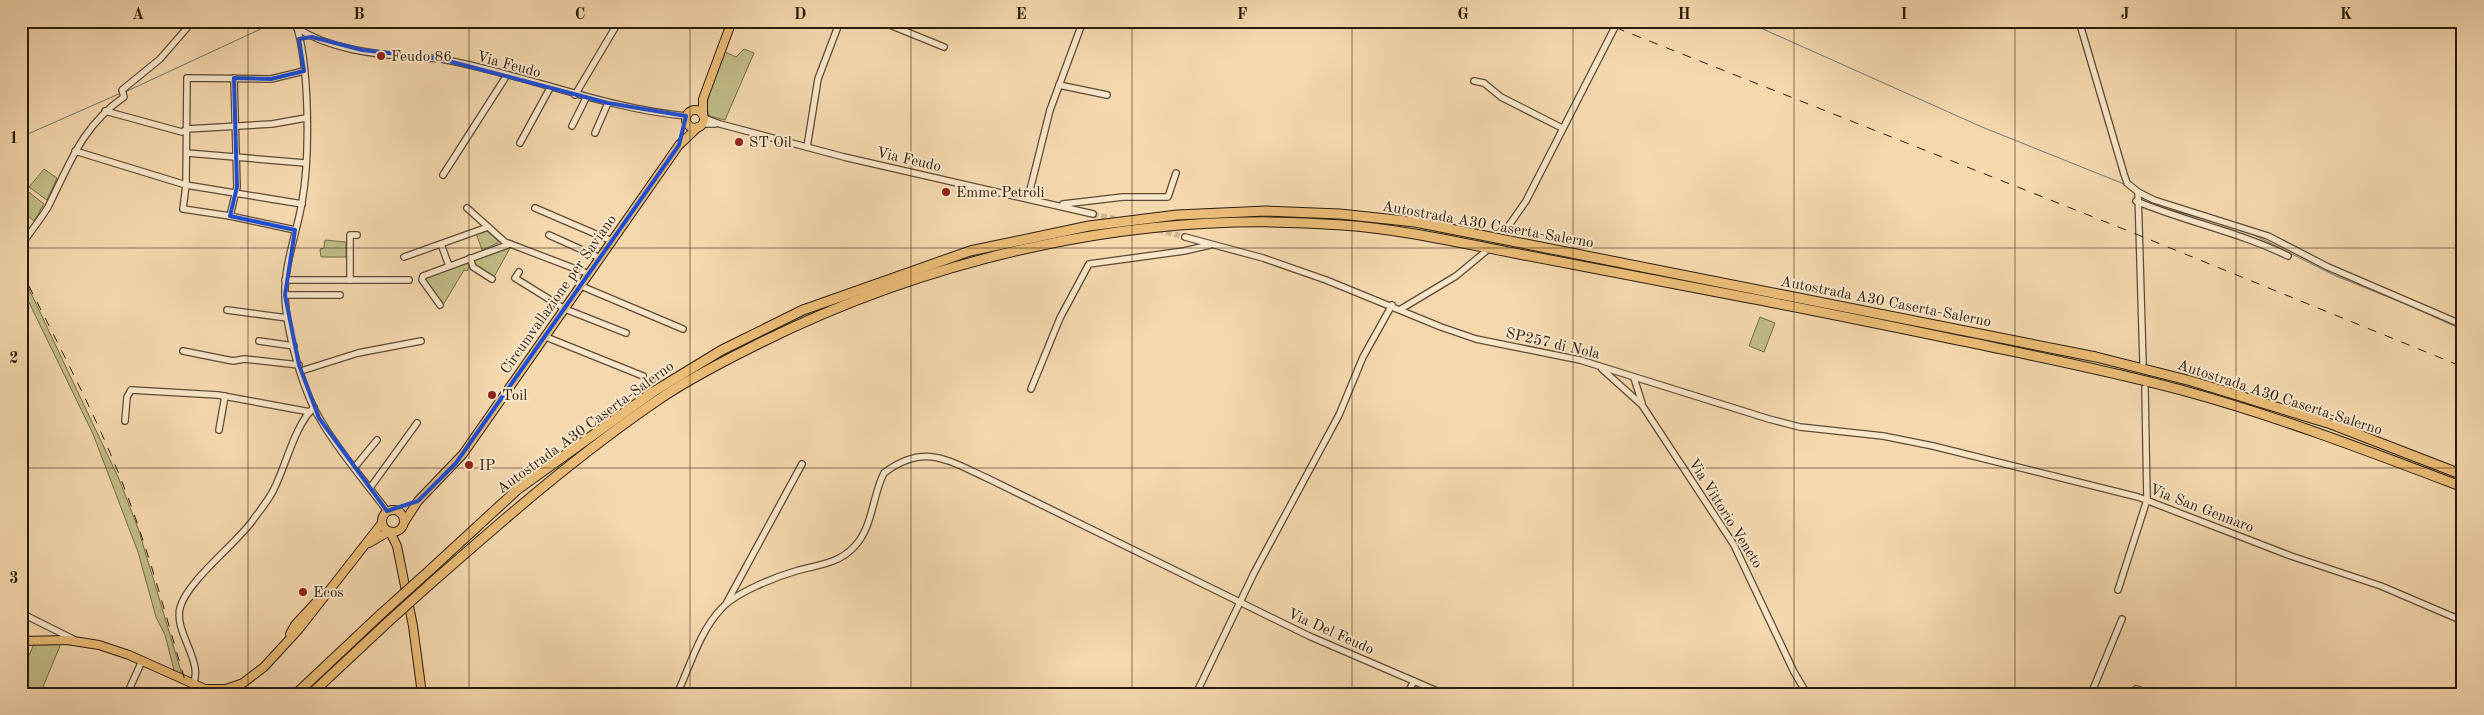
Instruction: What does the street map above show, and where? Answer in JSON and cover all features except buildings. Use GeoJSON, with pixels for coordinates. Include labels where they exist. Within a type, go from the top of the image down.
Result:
{"type":"FeatureCollection","features":[{"type":"Feature","properties":{"kind":"highway","name":"Autostrada A30 Caserta-Salerno"},"geometry":{"type":"LineString","coordinates":[[296,694],[518,489],[653,392],[722,350],[803,310],[970,251],[1089,226],[1177,215],[1221,212],[1340,214],[1415,222],[2096,357],[2192,381],[2331,424],[2463,475]]}},
{"type":"Feature","properties":{"kind":"highway","name":"Autostrada A30 Caserta-Salerno"},"geometry":{"type":"LineString","coordinates":[[311,694],[388,622],[528,498],[588,450],[661,398],[725,361],[808,318],[890,287],[974,262],[1091,236],[1218,223],[1341,224],[1412,233],[1799,307],[2095,368],[2190,392],[2329,436],[2463,487]]}},
{"type":"Feature","properties":{"kind":"main road"},"geometry":{"type":"LineString","coordinates":[[702,121],[703,100],[732,21]]}},
{"type":"Feature","properties":{"kind":"main road","name":"Circumvallazione per Saviano"},"geometry":{"type":"LineString","coordinates":[[679,145],[688,116],[711,77]]}},
{"type":"Feature","properties":{"kind":"main road"},"geometry":{"type":"LineString","coordinates":[[696,110],[702,121],[692,128],[688,116],[696,110]]}},
{"type":"Feature","properties":{"kind":"main road","name":"Circumvallazione per Saviano"},"geometry":{"type":"LineString","coordinates":[[405,520],[418,500],[463,454],[679,145],[702,121]]}},
{"type":"Feature","properties":{"kind":"main road","name":"Circumvallazione per Saviano"},"geometry":{"type":"LineString","coordinates":[[398,511],[418,500]]}},
{"type":"Feature","properties":{"kind":"main road"},"geometry":{"type":"LineString","coordinates":[[397,546],[400,530],[405,520],[398,511],[387,512],[382,516],[382,523],[397,546],[410,613],[422,694]]}},
{"type":"Feature","properties":{"kind":"main road"},"geometry":{"type":"LineString","coordinates":[[21,641],[75,640],[114,649],[195,686],[214,690],[243,684],[264,667],[314,612],[325,594],[382,523]]}},
{"type":"Feature","properties":{"kind":"main road"},"geometry":{"type":"LineString","coordinates":[[363,547],[389,532],[400,530]]}},
{"type":"Feature","properties":{"kind":"street"},"geometry":{"type":"LineString","coordinates":[[21,245],[48,206],[75,151],[89,128],[105,111],[124,97],[122,90],[160,59],[193,21]]}},
{"type":"Feature","properties":{"kind":"street"},"geometry":{"type":"LineString","coordinates":[[295,21],[300,39],[304,71],[305,163],[302,204],[285,280],[287,318],[312,409],[387,512]]}},
{"type":"Feature","properties":{"kind":"street"},"geometry":{"type":"LineString","coordinates":[[575,95],[619,21]]}},
{"type":"Feature","properties":{"kind":"street"},"geometry":{"type":"LineString","coordinates":[[807,147],[818,79],[840,21]]}},
{"type":"Feature","properties":{"kind":"street"},"geometry":{"type":"LineString","coordinates":[[880,21],[944,48]]}},
{"type":"Feature","properties":{"kind":"street"},"geometry":{"type":"LineString","coordinates":[[1028,198],[1050,110],[1083,21]]}},
{"type":"Feature","properties":{"kind":"street"},"geometry":{"type":"LineString","coordinates":[[1504,231],[1526,201],[1618,21]]}},
{"type":"Feature","properties":{"kind":"street"},"geometry":{"type":"LineString","coordinates":[[2079,21],[2124,174],[2128,183],[2138,192],[2154,200],[2268,236],[2328,267],[2463,325]]}},
{"type":"Feature","properties":{"kind":"street","name":"Via Feudo"},"geometry":{"type":"LineString","coordinates":[[297,28],[312,36],[362,50],[441,59],[507,75],[586,98],[688,116]]}},
{"type":"Feature","properties":{"kind":"street"},"geometry":{"type":"LineString","coordinates":[[300,39],[312,36]]}},
{"type":"Feature","properties":{"kind":"street"},"geometry":{"type":"LineString","coordinates":[[295,230],[230,216],[183,209],[187,153],[187,78],[271,79],[304,71]]}},
{"type":"Feature","properties":{"kind":"street"},"geometry":{"type":"LineString","coordinates":[[443,175],[507,75]]}},
{"type":"Feature","properties":{"kind":"street"},"geometry":{"type":"LineString","coordinates":[[230,216],[235,194],[236,126],[234,78]]}},
{"type":"Feature","properties":{"kind":"street"},"geometry":{"type":"LineString","coordinates":[[1474,81],[1484,83],[1501,98],[1562,128]]}},
{"type":"Feature","properties":{"kind":"street"},"geometry":{"type":"LineString","coordinates":[[1059,85],[1107,95]]}},
{"type":"Feature","properties":{"kind":"street"},"geometry":{"type":"LineString","coordinates":[[520,143],[550,88]]}},
{"type":"Feature","properties":{"kind":"street"},"geometry":{"type":"LineString","coordinates":[[572,126],[586,98]]}},
{"type":"Feature","properties":{"kind":"street"},"geometry":{"type":"LineString","coordinates":[[595,133],[608,103]]}},
{"type":"Feature","properties":{"kind":"street"},"geometry":{"type":"LineString","coordinates":[[105,111],[182,132],[187,130],[272,124],[306,118]]}},
{"type":"Feature","properties":{"kind":"street","name":"Via Feudo"},"geometry":{"type":"LineString","coordinates":[[702,121],[1093,214]]}},
{"type":"Feature","properties":{"kind":"street"},"geometry":{"type":"LineString","coordinates":[[75,151],[186,185],[302,204]]}},
{"type":"Feature","properties":{"kind":"street"},"geometry":{"type":"LineString","coordinates":[[187,153],[305,163]]}},
{"type":"Feature","properties":{"kind":"street"},"geometry":{"type":"LineString","coordinates":[[1058,205],[1123,197],[1168,197],[1176,173]]}},
{"type":"Feature","properties":{"kind":"street"},"geometry":{"type":"LineString","coordinates":[[2138,192],[2136,200],[2143,363]]}},
{"type":"Feature","properties":{"kind":"street"},"geometry":{"type":"LineString","coordinates":[[2136,200],[2158,210],[2261,243],[2288,256]]}},
{"type":"Feature","properties":{"kind":"street"},"geometry":{"type":"LineString","coordinates":[[467,208],[510,244],[589,274]]}},
{"type":"Feature","properties":{"kind":"street"},"geometry":{"type":"LineString","coordinates":[[535,208],[612,241]]}},
{"type":"Feature","properties":{"kind":"street"},"geometry":{"type":"LineString","coordinates":[[404,257],[488,227]]}},
{"type":"Feature","properties":{"kind":"street"},"geometry":{"type":"LineString","coordinates":[[350,280],[350,235],[357,235]]}},
{"type":"Feature","properties":{"kind":"street"},"geometry":{"type":"LineString","coordinates":[[549,235],[600,258]]}},
{"type":"Feature","properties":{"kind":"street","name":"SP257 di Nola"},"geometry":{"type":"LineString","coordinates":[[1185,237],[1262,258],[1392,305],[1441,327],[1476,339],[1551,353],[1597,365],[1650,383],[1792,425],[1883,436],[1924,444]]}},
{"type":"Feature","properties":{"kind":"street"},"geometry":{"type":"LineString","coordinates":[[441,244],[448,266]]}},
{"type":"Feature","properties":{"kind":"street"},"geometry":{"type":"LineString","coordinates":[[440,305],[422,278],[448,266],[510,244]]}},
{"type":"Feature","properties":{"kind":"street"},"geometry":{"type":"LineString","coordinates":[[1031,389],[1054,332],[1088,264],[1184,251],[1212,244]]}},
{"type":"Feature","properties":{"kind":"street"},"geometry":{"type":"LineString","coordinates":[[1401,309],[1456,276],[1485,252]]}},
{"type":"Feature","properties":{"kind":"street"},"geometry":{"type":"LineString","coordinates":[[470,258],[473,267],[492,279]]}},
{"type":"Feature","properties":{"kind":"street"},"geometry":{"type":"LineString","coordinates":[[519,272],[515,278],[565,309],[626,333]]}},
{"type":"Feature","properties":{"kind":"street"},"geometry":{"type":"LineString","coordinates":[[285,280],[409,280]]}},
{"type":"Feature","properties":{"kind":"street"},"geometry":{"type":"LineString","coordinates":[[580,286],[683,329]]}},
{"type":"Feature","properties":{"kind":"street"},"geometry":{"type":"LineString","coordinates":[[285,295],[340,296]]}},
{"type":"Feature","properties":{"kind":"street"},"geometry":{"type":"LineString","coordinates":[[1196,694],[1240,602],[1339,415],[1364,357],[1392,305]]}},
{"type":"Feature","properties":{"kind":"street"},"geometry":{"type":"LineString","coordinates":[[227,310],[287,318]]}},
{"type":"Feature","properties":{"kind":"street"},"geometry":{"type":"LineString","coordinates":[[546,336],[643,376]]}},
{"type":"Feature","properties":{"kind":"street"},"geometry":{"type":"LineString","coordinates":[[259,341],[294,346]]}},
{"type":"Feature","properties":{"kind":"street"},"geometry":{"type":"LineString","coordinates":[[301,372],[358,352],[422,341]]}},
{"type":"Feature","properties":{"kind":"street"},"geometry":{"type":"LineString","coordinates":[[183,351],[233,361],[244,359],[299,365]]}},
{"type":"Feature","properties":{"kind":"street","name":"Via Vittorio Veneto"},"geometry":{"type":"LineString","coordinates":[[1597,365],[1642,405],[1734,545],[1794,672],[1807,694]]}},
{"type":"Feature","properties":{"kind":"street"},"geometry":{"type":"LineString","coordinates":[[1634,378],[1642,405]]}},
{"type":"Feature","properties":{"kind":"street"},"geometry":{"type":"LineString","coordinates":[[1639,394],[1642,386],[1650,383]]}},
{"type":"Feature","properties":{"kind":"street"},"geometry":{"type":"LineString","coordinates":[[2118,590],[2147,500],[2145,388]]}},
{"type":"Feature","properties":{"kind":"street"},"geometry":{"type":"LineString","coordinates":[[125,421],[128,397],[132,390],[225,396],[312,409]]}},
{"type":"Feature","properties":{"kind":"street"},"geometry":{"type":"LineString","coordinates":[[219,430],[225,396]]}},
{"type":"Feature","properties":{"kind":"street"},"geometry":{"type":"LineString","coordinates":[[195,686],[196,673],[179,614],[182,602],[205,572],[245,530],[268,499],[294,440],[312,409]]}},
{"type":"Feature","properties":{"kind":"street"},"geometry":{"type":"LineString","coordinates":[[370,488],[417,423]]}},
{"type":"Feature","properties":{"kind":"street"},"geometry":{"type":"LineString","coordinates":[[354,468],[378,440]]}},
{"type":"Feature","properties":{"kind":"street","name":"Via San Gennaro"},"geometry":{"type":"LineString","coordinates":[[1924,444],[2147,500],[2291,556],[2381,586],[2463,621]]}},
{"type":"Feature","properties":{"kind":"street","name":"Via Del Feudo"},"geometry":{"type":"LineString","coordinates":[[727,602],[787,575],[829,564],[843,557],[854,548],[864,533],[884,473],[911,458],[925,455],[940,458],[990,479],[1309,636],[1414,681]]}},
{"type":"Feature","properties":{"kind":"street"},"geometry":{"type":"LineString","coordinates":[[677,694],[707,630],[727,602],[802,464]]}},
{"type":"Feature","properties":{"kind":"street"},"geometry":{"type":"LineString","coordinates":[[21,613],[75,640]]}},
{"type":"Feature","properties":{"kind":"street"},"geometry":{"type":"LineString","coordinates":[[2092,694],[2122,619]]}},
{"type":"Feature","properties":{"kind":"street"},"geometry":{"type":"LineString","coordinates":[[127,694],[142,661]]}},
{"type":"Feature","properties":{"kind":"street"},"geometry":{"type":"LineString","coordinates":[[1407,694],[1414,681],[1444,694]]}},
{"type":"Feature","properties":{"kind":"street"},"geometry":{"type":"LineString","coordinates":[[2131,694],[2136,689],[2154,694]]}},
{"type":"Feature","properties":{"kind":"highlighted area"},"geometry":{"type":"Polygon","coordinates":[[[312,37],[362,50],[441,59],[608,103],[686,116],[679,145],[456,463],[418,501],[387,511],[319,418],[299,365],[285,295],[295,230],[230,216],[237,187],[234,78],[271,79],[304,71],[299,39],[312,37]]]}},
{"type":"Feature","properties":{"kind":"shaded area"},"geometry":{"type":"Polygon","coordinates":[[[744,49],[754,53],[725,120],[710,116],[707,103],[709,94],[725,52],[736,57],[744,49]]]}},
{"type":"Feature","properties":{"kind":"shaded area"},"geometry":{"type":"Polygon","coordinates":[[[44,169],[57,178],[47,200],[29,187],[44,169]]]}},
{"type":"Feature","properties":{"kind":"shaded area"},"geometry":{"type":"Polygon","coordinates":[[[21,186],[44,204],[34,221],[21,210],[21,186]]]}},
{"type":"Feature","properties":{"kind":"shaded area"},"geometry":{"type":"Polygon","coordinates":[[[486,230],[498,243],[482,250],[476,233],[486,230]]]}},
{"type":"Feature","properties":{"kind":"shaded area"},"geometry":{"type":"Polygon","coordinates":[[[325,240],[346,242],[346,257],[321,257],[320,249],[324,248],[325,240]]]}},
{"type":"Feature","properties":{"kind":"shaded area"},"geometry":{"type":"Polygon","coordinates":[[[510,248],[494,277],[475,266],[474,260],[510,248]]]}},
{"type":"Feature","properties":{"kind":"shaded area"},"geometry":{"type":"Polygon","coordinates":[[[469,262],[470,265],[467,271],[464,270],[443,305],[424,277],[469,262]]]}},
{"type":"Feature","properties":{"kind":"shaded area"},"geometry":{"type":"Polygon","coordinates":[[[21,272],[119,479],[138,528],[183,678],[175,674],[165,635],[156,617],[138,552],[93,434],[21,286],[21,272]]]}},
{"type":"Feature","properties":{"kind":"shaded area"},"geometry":{"type":"Polygon","coordinates":[[[1760,317],[1775,323],[1764,352],[1749,346],[1760,317]]]}},
{"type":"Feature","properties":{"kind":"shaded area"},"geometry":{"type":"Polygon","coordinates":[[[35,642],[59,643],[60,646],[40,694],[21,694],[21,673],[35,642]]]}},
{"type":"Feature","properties":{"kind":"waterway"},"geometry":{"type":"LineString","coordinates":[[125,92],[278,21]]}},
{"type":"Feature","properties":{"kind":"waterway"},"geometry":{"type":"LineString","coordinates":[[1745,21],[1982,127],[2124,184]]}},
{"type":"Feature","properties":{"kind":"waterway"},"geometry":{"type":"LineString","coordinates":[[21,137],[121,93]]}},
{"type":"Feature","properties":{"kind":"waterway"},"geometry":{"type":"LineString","coordinates":[[2141,197],[2163,208],[2215,222]]}},
{"type":"Feature","properties":{"kind":"waterway"},"geometry":{"type":"LineString","coordinates":[[2250,233],[2336,276],[2463,330]]}},
{"type":"Feature","properties":{"kind":"tunnel"},"geometry":{"type":"LineString","coordinates":[[1093,214],[1120,220]]}},
{"type":"Feature","properties":{"kind":"tunnel"},"geometry":{"type":"LineString","coordinates":[[1158,230],[1185,237]]}},
{"type":"Feature","properties":{"kind":"tunnel"},"geometry":{"type":"LineString","coordinates":[[1487,250],[1505,231]]}},
{"type":"Feature","properties":{"kind":"railway"},"geometry":{"type":"LineString","coordinates":[[1599,21],[2126,230],[2463,367]]}},
{"type":"Feature","properties":{"kind":"railway"},"geometry":{"type":"LineString","coordinates":[[21,270],[88,404],[113,459],[150,563],[189,694]]}},
{"type":"Feature","properties":{"kind":"place","name":"Feudo 86"},"geometry":{"type":"Point","coordinates":[381,56]}},
{"type":"Feature","properties":{"kind":"place","name":"ST Oil"},"geometry":{"type":"Point","coordinates":[739,142]}},
{"type":"Feature","properties":{"kind":"place","name":"Emme Petroli"},"geometry":{"type":"Point","coordinates":[946,192]}},
{"type":"Feature","properties":{"kind":"place","name":"Toil"},"geometry":{"type":"Point","coordinates":[492,395]}},
{"type":"Feature","properties":{"kind":"place","name":"IP"},"geometry":{"type":"Point","coordinates":[469,465]}},
{"type":"Feature","properties":{"kind":"place","name":"Ecos"},"geometry":{"type":"Point","coordinates":[303,592]}}]}
